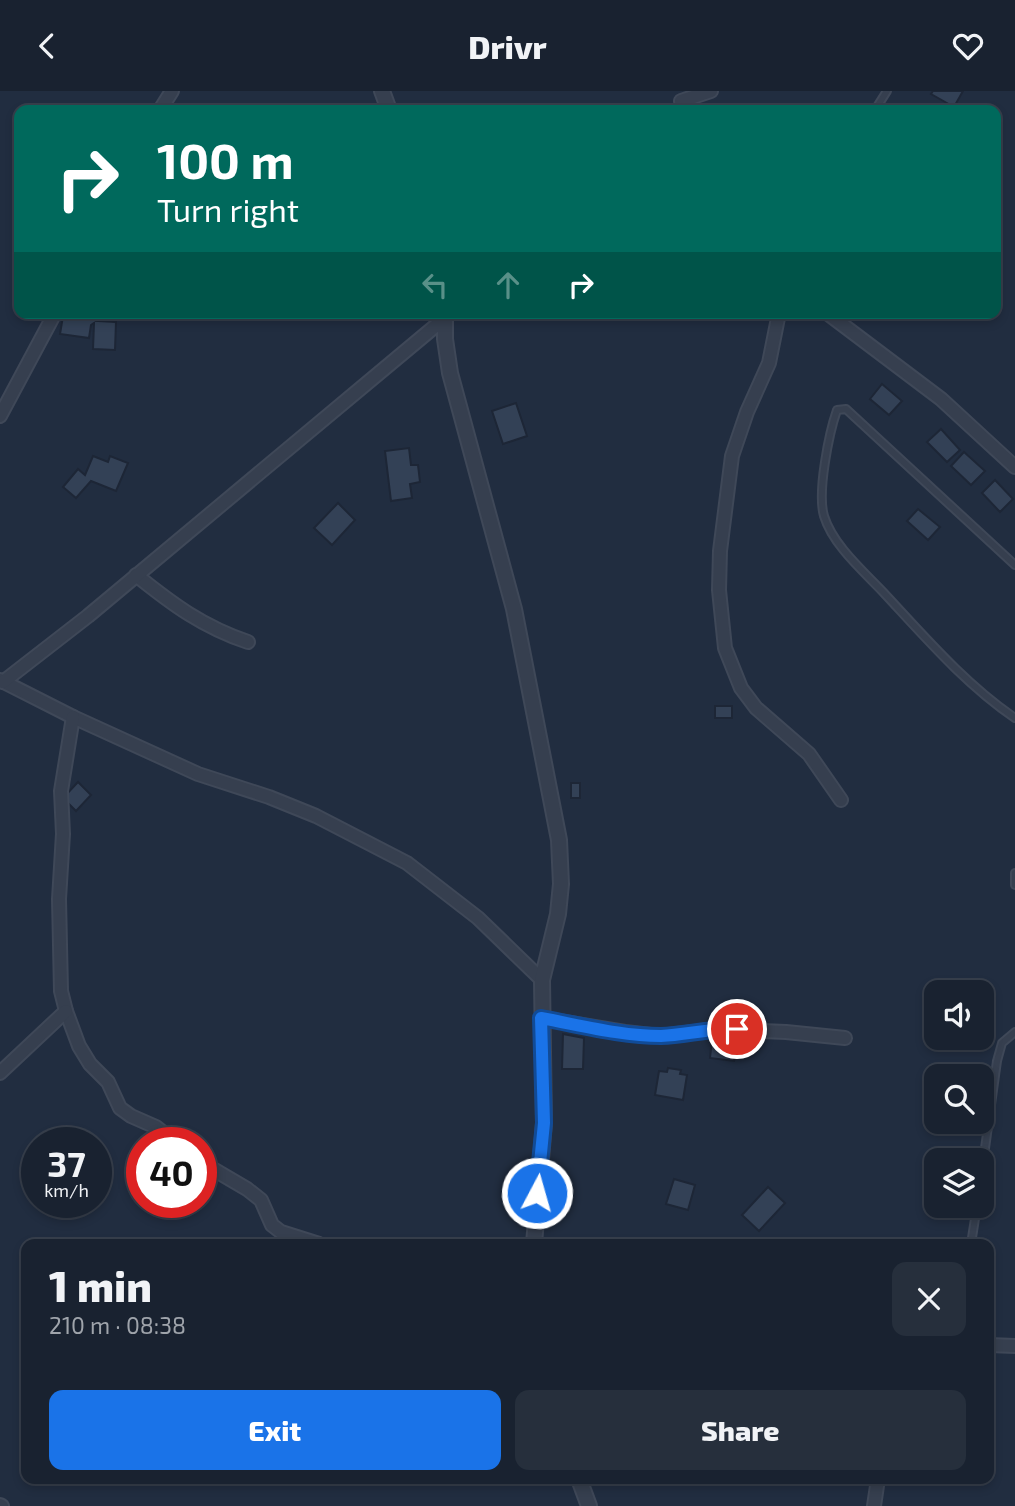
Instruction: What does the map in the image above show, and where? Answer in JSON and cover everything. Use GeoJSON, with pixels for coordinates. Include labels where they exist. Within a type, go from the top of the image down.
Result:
{"type":"FeatureCollection","features":[{"type":"Feature","properties":{"kind":"street"},"geometry":{"type":"LineString","coordinates":[[681,101],[711,91]]}},
{"type":"Feature","properties":{"kind":"street"},"geometry":{"type":"LineString","coordinates":[[1,409],[52,319]]}},
{"type":"Feature","properties":{"kind":"street"},"geometry":{"type":"LineString","coordinates":[[442,319],[88,615],[1,681],[198,774],[269,797],[316,816],[407,863],[478,918],[542,980]]}},
{"type":"Feature","properties":{"kind":"street"},"geometry":{"type":"LineString","coordinates":[[447,319],[445,339],[450,373],[514,609],[559,840],[561,884],[558,915],[542,980],[544,1123],[534,1239]]}},
{"type":"Feature","properties":{"kind":"street"},"geometry":{"type":"LineString","coordinates":[[778,319],[769,363],[747,412],[732,456],[720,551],[719,590],[725,648],[741,688],[756,708],[808,754],[841,800]]}},
{"type":"Feature","properties":{"kind":"street"},"geometry":{"type":"LineString","coordinates":[[835,319],[941,399],[1015,467]]}},
{"type":"Feature","properties":{"kind":"street"},"geometry":{"type":"LineString","coordinates":[[136,575],[201,622],[219,632],[248,642]]}},
{"type":"Feature","properties":{"kind":"street"},"geometry":{"type":"LineString","coordinates":[[73,717],[61,791],[63,834],[59,899],[61,991],[65,1011],[79,1046],[90,1064],[108,1082],[120,1108],[156,1127]]}},
{"type":"Feature","properties":{"kind":"street"},"geometry":{"type":"LineString","coordinates":[[0,1073],[65,1011]]}},
{"type":"Feature","properties":{"kind":"street"},"geometry":{"type":"LineString","coordinates":[[541,1018],[660,1036],[719,1029],[845,1038]]}},
{"type":"Feature","properties":{"kind":"street"},"geometry":{"type":"LineString","coordinates":[[217,1172],[261,1200],[272,1225],[281,1232],[303,1239]]}},
{"type":"Feature","properties":{"kind":"street"},"geometry":{"type":"LineString","coordinates":[[994,1345],[1015,1346]]}},
{"type":"Feature","properties":{"kind":"street"},"geometry":{"type":"LineString","coordinates":[[581,1484],[589,1506]]}},
{"type":"Feature","properties":{"kind":"street"},"geometry":{"type":"LineString","coordinates":[[874,1506],[877,1484]]}},
{"type":"Feature","properties":{"kind":"lane"},"geometry":{"type":"LineString","coordinates":[[1015,565],[846,409],[837,410],[830,429],[821,501],[831,532],[846,552],[950,663],[1015,718]]}},
{"type":"Feature","properties":{"kind":"lane"},"geometry":{"type":"LineString","coordinates":[[1015,873],[1015,885]]}},
{"type":"Feature","properties":{"kind":"lane"},"geometry":{"type":"LineString","coordinates":[[985,1148],[997,1061],[1002,1043],[1015,1032]]}},
{"type":"Feature","properties":{"kind":"lane"},"geometry":{"type":"LineString","coordinates":[[972,1239],[975,1218]]}},
{"type":"Feature","properties":{"kind":"building"},"geometry":{"type":"Polygon","coordinates":[[[933,91],[963,91],[955,105],[931,94],[933,91]]]}},
{"type":"Feature","properties":{"kind":"building"},"geometry":{"type":"Polygon","coordinates":[[[62,319],[116,322],[115,350],[93,349],[94,323],[91,325],[89,338],[60,334],[62,319]]]}},
{"type":"Feature","properties":{"kind":"building"},"geometry":{"type":"Polygon","coordinates":[[[882,384],[902,401],[889,415],[870,399],[882,384]]]}},
{"type":"Feature","properties":{"kind":"building"},"geometry":{"type":"Polygon","coordinates":[[[516,403],[527,436],[503,444],[492,411],[516,403]]]}},
{"type":"Feature","properties":{"kind":"building"},"geometry":{"type":"Polygon","coordinates":[[[941,429],[960,450],[947,462],[927,442],[941,429]]]}},
{"type":"Feature","properties":{"kind":"building"},"geometry":{"type":"Polygon","coordinates":[[[409,448],[411,465],[418,465],[420,482],[410,484],[412,498],[391,501],[385,451],[409,448]]]}},
{"type":"Feature","properties":{"kind":"building"},"geometry":{"type":"Polygon","coordinates":[[[964,452],[985,471],[971,485],[951,466],[964,452]]]}},
{"type":"Feature","properties":{"kind":"building"},"geometry":{"type":"Polygon","coordinates":[[[93,456],[108,462],[110,456],[128,463],[116,491],[91,481],[76,498],[63,487],[78,469],[85,475],[93,456]]]}},
{"type":"Feature","properties":{"kind":"building"},"geometry":{"type":"Polygon","coordinates":[[[995,480],[1013,499],[1000,512],[982,493],[995,480]]]}},
{"type":"Feature","properties":{"kind":"building"},"geometry":{"type":"Polygon","coordinates":[[[338,503],[355,520],[332,545],[314,528],[338,503]]]}},
{"type":"Feature","properties":{"kind":"building"},"geometry":{"type":"Polygon","coordinates":[[[918,509],[940,527],[928,540],[907,521],[918,509]]]}},
{"type":"Feature","properties":{"kind":"building"},"geometry":{"type":"Polygon","coordinates":[[[715,706],[732,706],[732,718],[715,718],[715,706]]]}},
{"type":"Feature","properties":{"kind":"building"},"geometry":{"type":"Polygon","coordinates":[[[78,782],[91,795],[76,811],[63,798],[78,782]]]}},
{"type":"Feature","properties":{"kind":"building"},"geometry":{"type":"Polygon","coordinates":[[[571,783],[580,783],[580,798],[571,798],[571,783]]]}},
{"type":"Feature","properties":{"kind":"building"},"geometry":{"type":"Polygon","coordinates":[[[563,1034],[584,1038],[583,1069],[562,1069],[563,1034]]]}},
{"type":"Feature","properties":{"kind":"building"},"geometry":{"type":"Polygon","coordinates":[[[712,1039],[737,1042],[734,1061],[710,1058],[712,1039]]]}},
{"type":"Feature","properties":{"kind":"building"},"geometry":{"type":"Polygon","coordinates":[[[668,1068],[681,1070],[680,1074],[687,1075],[683,1100],[655,1095],[659,1071],[667,1072],[668,1068]]]}},
{"type":"Feature","properties":{"kind":"building"},"geometry":{"type":"Polygon","coordinates":[[[674,1179],[695,1185],[688,1210],[666,1204],[674,1179]]]}},
{"type":"Feature","properties":{"kind":"building"},"geometry":{"type":"Polygon","coordinates":[[[768,1187],[785,1203],[759,1231],[742,1215],[768,1187]]]}},
{"type":"Feature","properties":{"kind":"route"},"geometry":{"type":"LineString","coordinates":[[537,1193],[544,1123],[541,1018],[660,1036],[737,1029]]}}]}
